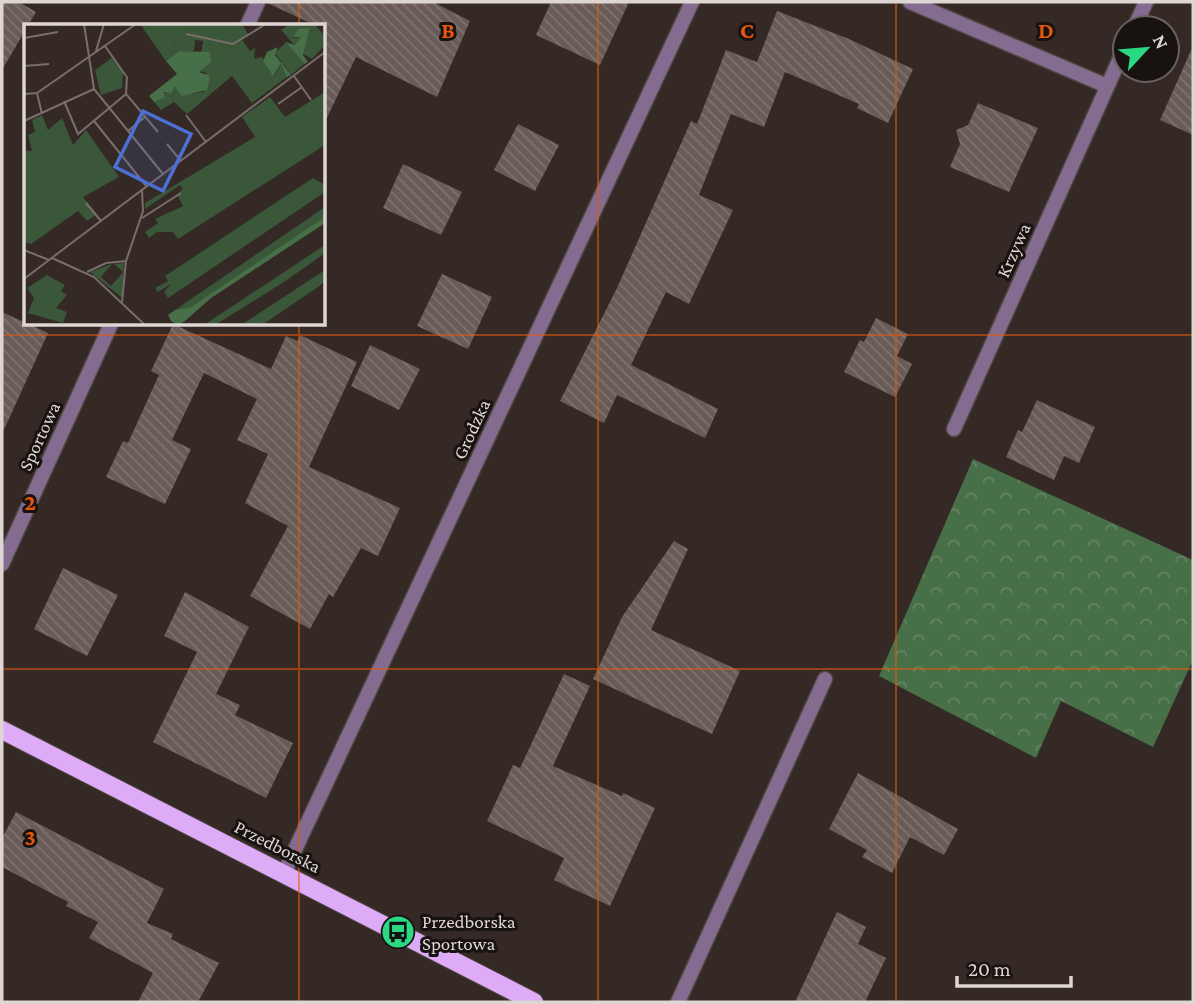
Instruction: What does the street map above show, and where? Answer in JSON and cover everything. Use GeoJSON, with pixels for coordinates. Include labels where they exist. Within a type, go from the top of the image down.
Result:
{"type":"FeatureCollection","features":[{"type":"Feature","properties":{"kind":"main road","name":"Przedborska"},"geometry":{"type":"LineString","coordinates":[[2,730],[534,1002]]}},
{"type":"Feature","properties":{"kind":"street"},"geometry":{"type":"LineString","coordinates":[[248,24],[258,2]]}},
{"type":"Feature","properties":{"kind":"street","name":"Grodzka"},"geometry":{"type":"LineString","coordinates":[[284,873],[692,2]]}},
{"type":"Feature","properties":{"kind":"street"},"geometry":{"type":"LineString","coordinates":[[910,2],[1107,86]]}},
{"type":"Feature","properties":{"kind":"street","name":"Krzywa"},"geometry":{"type":"LineString","coordinates":[[954,429],[1111,77]]}},
{"type":"Feature","properties":{"kind":"street","name":"Sportowa"},"geometry":{"type":"LineString","coordinates":[[2,564],[110,326]]}},
{"type":"Feature","properties":{"kind":"street"},"geometry":{"type":"LineString","coordinates":[[678,1002],[825,679]]}},
{"type":"Feature","properties":{"kind":"green space"},"geometry":{"type":"Polygon","coordinates":[[[973,459],[1193,560],[1193,660],[1153,747],[1061,701],[1036,758],[879,676],[973,459]]]}},
{"type":"Feature","properties":{"kind":"building"},"geometry":{"type":"Polygon","coordinates":[[[2,2],[19,2],[36,12],[29,24],[24,24],[24,32],[2,70],[2,2]]]}},
{"type":"Feature","properties":{"kind":"building"},"geometry":{"type":"Polygon","coordinates":[[[433,2],[470,21],[437,97],[356,57],[326,120],[326,24],[313,24],[267,3],[433,2]]]}},
{"type":"Feature","properties":{"kind":"building"},"geometry":{"type":"Polygon","coordinates":[[[551,2],[629,2],[600,65],[536,35],[551,2]]]}},
{"type":"Feature","properties":{"kind":"building"},"geometry":{"type":"Polygon","coordinates":[[[777,11],[849,39],[913,69],[888,123],[857,108],[859,104],[785,72],[764,127],[731,114],[699,195],[733,210],[689,304],[666,292],[631,365],[718,409],[705,438],[617,395],[604,423],[560,401],[617,288],[691,121],[697,124],[726,50],[757,62],[777,11]]]}},
{"type":"Feature","properties":{"kind":"building"},"geometry":{"type":"Polygon","coordinates":[[[1193,46],[1193,135],[1160,120],[1176,84],[1181,84],[1181,73],[1193,46]]]}},
{"type":"Feature","properties":{"kind":"building"},"geometry":{"type":"Polygon","coordinates":[[[978,103],[1038,128],[1009,192],[950,167],[960,144],[956,130],[968,125],[978,103]]]}},
{"type":"Feature","properties":{"kind":"building"},"geometry":{"type":"Polygon","coordinates":[[[518,124],[559,145],[535,191],[494,170],[518,124]]]}},
{"type":"Feature","properties":{"kind":"building"},"geometry":{"type":"Polygon","coordinates":[[[403,164],[462,192],[441,235],[383,208],[403,164]]]}},
{"type":"Feature","properties":{"kind":"building"},"geometry":{"type":"Polygon","coordinates":[[[442,274],[492,297],[468,349],[417,326],[442,274]]]}},
{"type":"Feature","properties":{"kind":"building"},"geometry":{"type":"Polygon","coordinates":[[[2,312],[24,322],[24,326],[33,326],[48,333],[2,434],[2,312]]]}},
{"type":"Feature","properties":{"kind":"building"},"geometry":{"type":"Polygon","coordinates":[[[876,318],[908,334],[897,356],[912,364],[895,397],[844,372],[860,340],[864,342],[876,318]]]}},
{"type":"Feature","properties":{"kind":"building"},"geometry":{"type":"Polygon","coordinates":[[[172,326],[177,326],[271,369],[286,336],[298,341],[300,335],[357,362],[309,467],[400,508],[378,556],[361,548],[333,597],[329,594],[310,629],[250,596],[288,526],[245,503],[268,454],[237,440],[257,399],[204,373],[172,440],[191,449],[165,504],[106,477],[123,441],[128,443],[159,375],[151,371],[172,326]]]}},
{"type":"Feature","properties":{"kind":"building"},"geometry":{"type":"Polygon","coordinates":[[[370,345],[420,369],[399,410],[351,386],[370,345]]]}},
{"type":"Feature","properties":{"kind":"building"},"geometry":{"type":"Polygon","coordinates":[[[1037,400],[1095,427],[1079,463],[1064,456],[1054,480],[1006,457],[1018,430],[1022,432],[1037,400]]]}},
{"type":"Feature","properties":{"kind":"building"},"geometry":{"type":"Polygon","coordinates":[[[674,541],[688,549],[651,630],[740,671],[712,734],[593,679],[622,617],[674,541]]]}},
{"type":"Feature","properties":{"kind":"building"},"geometry":{"type":"Polygon","coordinates":[[[63,568],[118,595],[87,656],[34,629],[63,568]]]}},
{"type":"Feature","properties":{"kind":"building"},"geometry":{"type":"Polygon","coordinates":[[[185,592],[249,627],[216,694],[240,705],[235,715],[293,743],[266,798],[153,742],[197,652],[164,636],[185,592]]]}},
{"type":"Feature","properties":{"kind":"building"},"geometry":{"type":"Polygon","coordinates":[[[564,674],[590,686],[553,766],[655,808],[610,906],[554,880],[564,858],[487,821],[513,765],[520,768],[564,674]]]}},
{"type":"Feature","properties":{"kind":"building"},"geometry":{"type":"Polygon","coordinates":[[[858,773],[958,829],[944,855],[910,837],[892,873],[862,857],[867,850],[829,829],[858,773]]]}},
{"type":"Feature","properties":{"kind":"building"},"geometry":{"type":"Polygon","coordinates":[[[16,812],[164,889],[147,923],[173,934],[171,939],[219,963],[198,1002],[138,1002],[153,973],[89,938],[98,922],[66,906],[68,902],[2,867],[2,838],[16,812]]]}},
{"type":"Feature","properties":{"kind":"building"},"geometry":{"type":"Polygon","coordinates":[[[837,912],[866,927],[858,944],[886,958],[865,1002],[795,1002],[837,912]]]}},
{"type":"Feature","properties":{"kind":"place","name":"Przedborska Sportowa"},"geometry":{"type":"Point","coordinates":[398,932]}}]}
